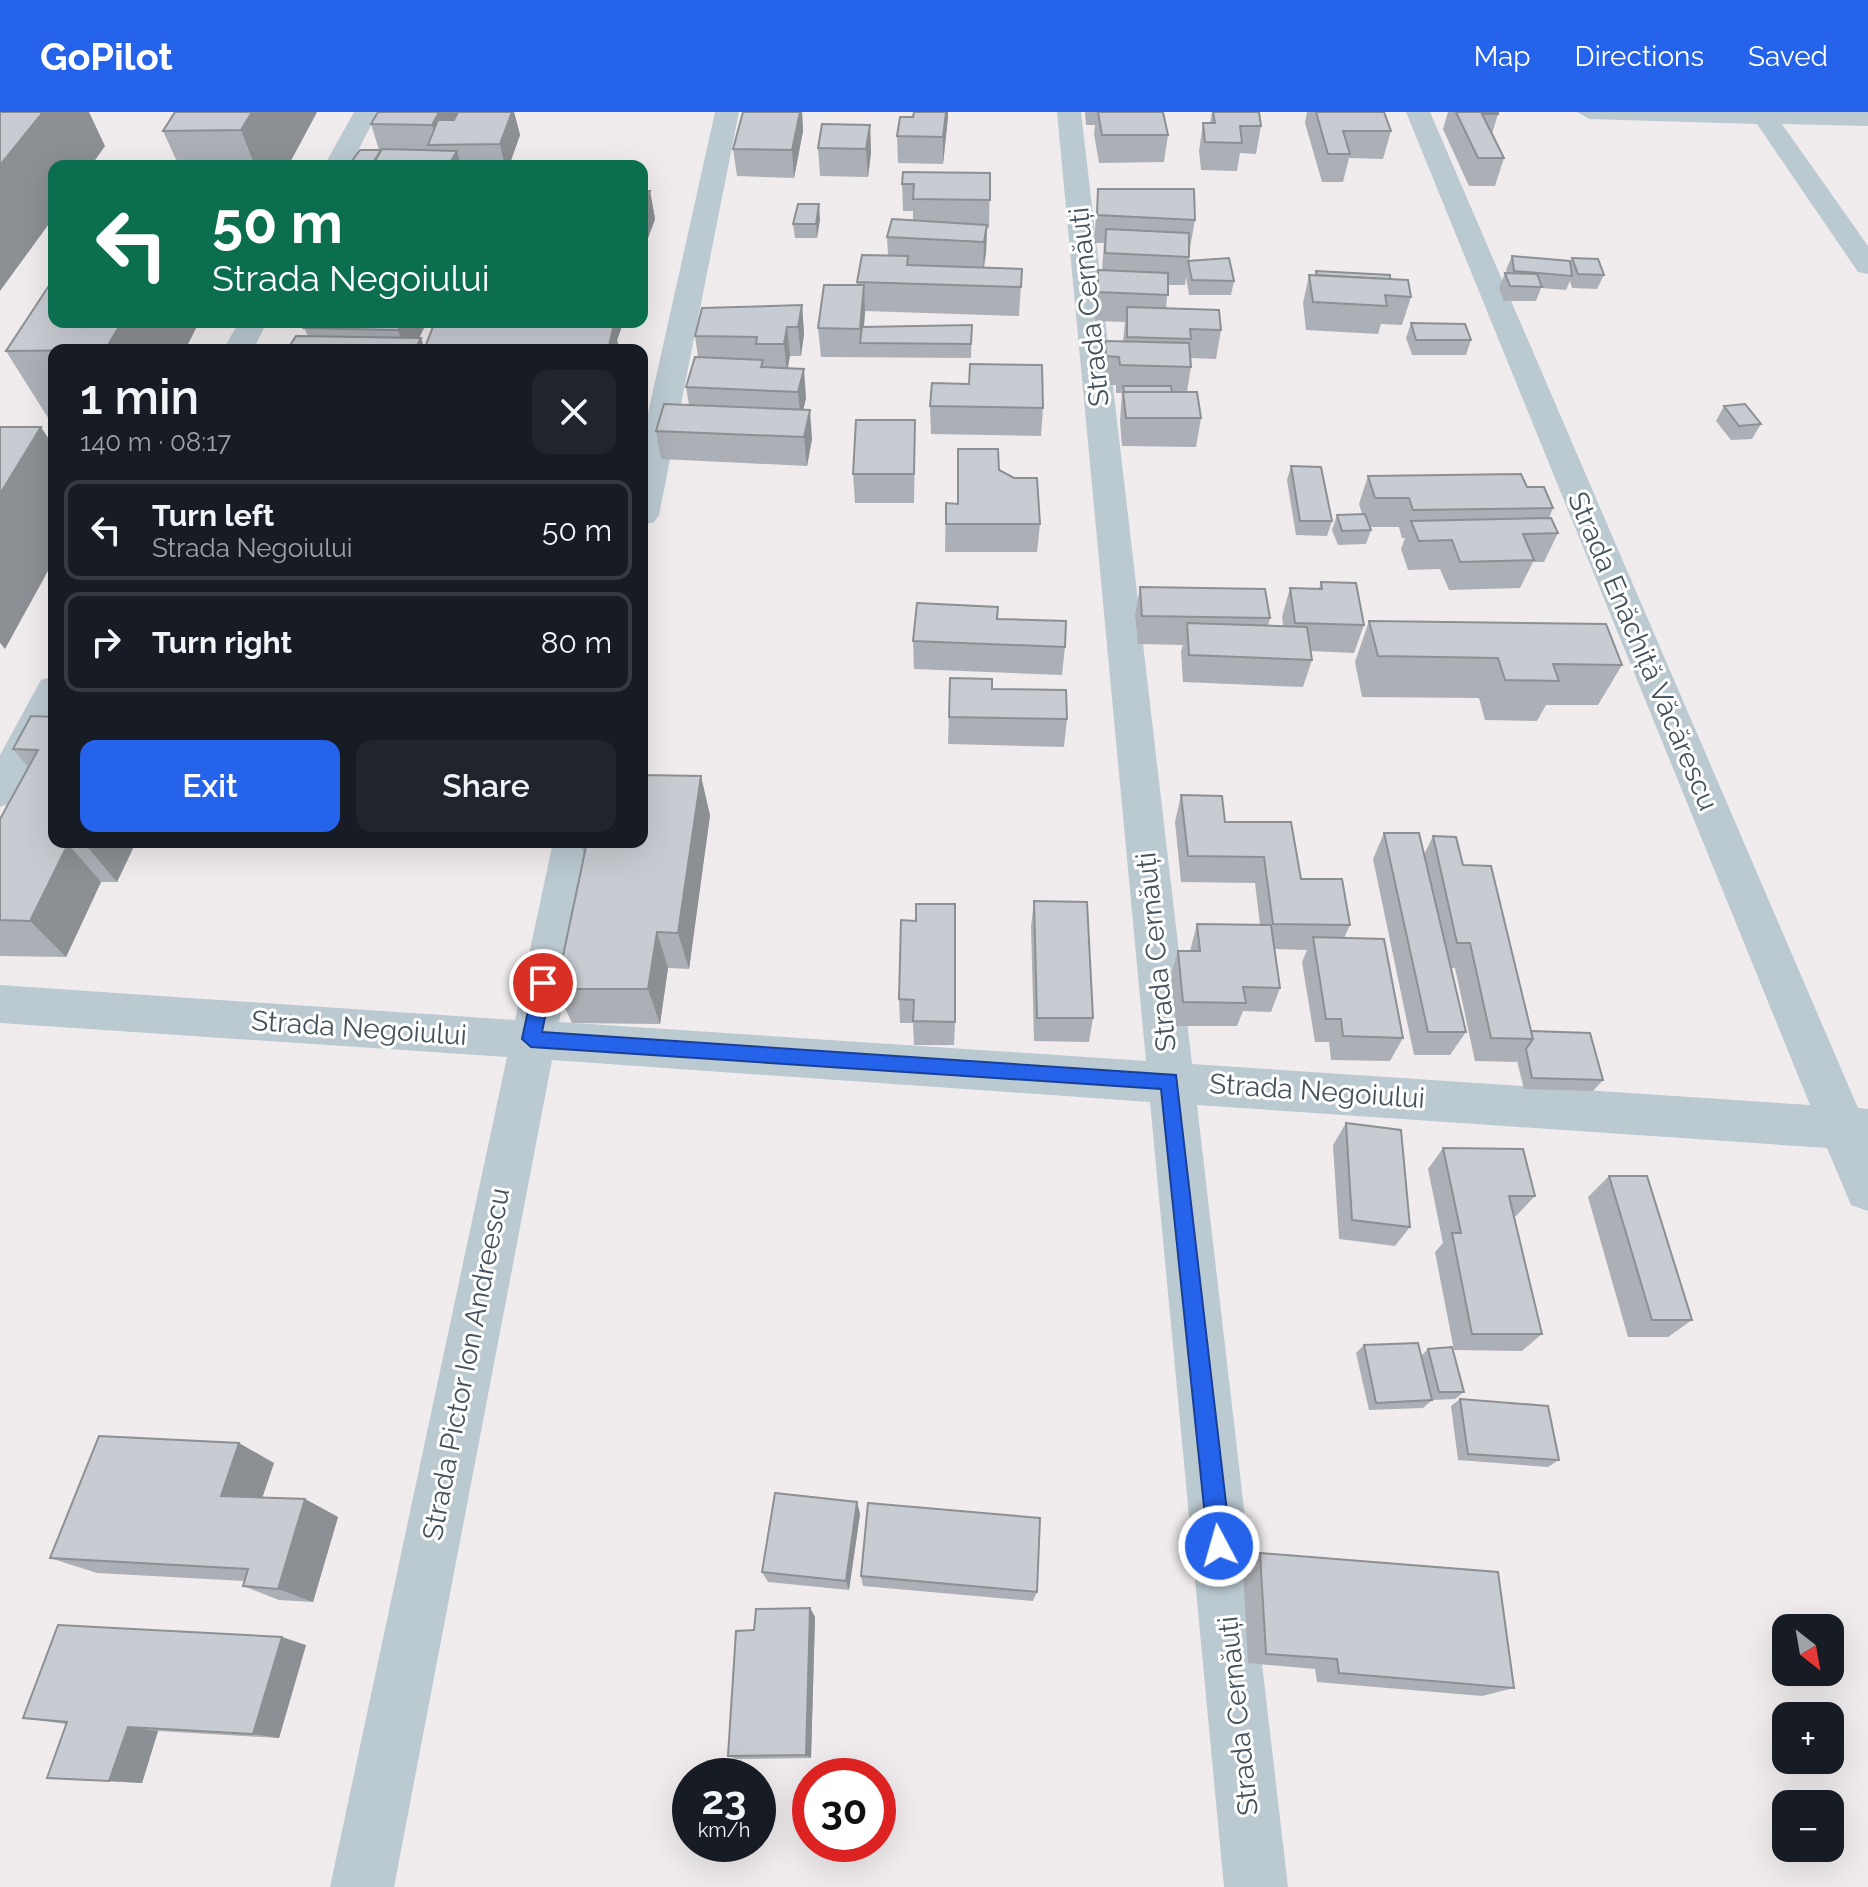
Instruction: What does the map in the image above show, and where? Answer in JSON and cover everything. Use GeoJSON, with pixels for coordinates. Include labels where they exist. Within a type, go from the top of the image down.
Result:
{"type":"FeatureCollection","features":[{"type":"Feature","properties":{"kind":"street"},"geometry":{"type":"LineString","coordinates":[[340,160],[366,112]]}},
{"type":"Feature","properties":{"kind":"street"},"geometry":{"type":"LineString","coordinates":[[648,487],[727,112]]}},
{"type":"Feature","properties":{"kind":"street","name":"Strada Cernăuți"},"geometry":{"type":"LineString","coordinates":[[1069,112],[1256,1887]]}},
{"type":"Feature","properties":{"kind":"street","name":"Strada Enăchiță Văcărescu"},"geometry":{"type":"LineString","coordinates":[[1418,112],[1855,1130],[1868,1189]]}},
{"type":"Feature","properties":{"kind":"street"},"geometry":{"type":"LineString","coordinates":[[1589,112],[1868,119]]}},
{"type":"Feature","properties":{"kind":"street"},"geometry":{"type":"LineString","coordinates":[[1762,114],[1868,266]]}},
{"type":"Feature","properties":{"kind":"street"},"geometry":{"type":"LineString","coordinates":[[0,792],[13,742],[48,697]]}},
{"type":"Feature","properties":{"kind":"street","name":"Strada Pictor Ion Andreescu"},"geometry":{"type":"LineString","coordinates":[[362,1887],[572,848]]}},
{"type":"Feature","properties":{"kind":"street","name":"Strada Negoiului"},"geometry":{"type":"LineString","coordinates":[[0,1004],[1170,1081],[1855,1130]]}},
{"type":"Feature","properties":{"kind":"building"},"geometry":{"type":"Polygon","coordinates":[[[0,112],[43,112],[0,165],[0,112]]]}},
{"type":"Feature","properties":{"kind":"building"},"geometry":{"type":"Polygon","coordinates":[[[175,112],[252,112],[241,130],[163,131],[175,112]]]}},
{"type":"Feature","properties":{"kind":"building"},"geometry":{"type":"Polygon","coordinates":[[[378,112],[439,112],[432,125],[371,124],[378,112]]]}},
{"type":"Feature","properties":{"kind":"building"},"geometry":{"type":"Polygon","coordinates":[[[458,112],[512,112],[500,144],[428,145],[438,120],[454,120],[458,112]]]}},
{"type":"Feature","properties":{"kind":"building"},"geometry":{"type":"Polygon","coordinates":[[[743,112],[800,112],[792,150],[733,149],[743,112]]]}},
{"type":"Feature","properties":{"kind":"building"},"geometry":{"type":"Polygon","coordinates":[[[914,112],[946,112],[943,137],[897,136],[900,117],[913,117],[914,112]]]}},
{"type":"Feature","properties":{"kind":"building"},"geometry":{"type":"Polygon","coordinates":[[[1098,112],[1163,112],[1168,135],[1102,135],[1098,112]]]}},
{"type":"Feature","properties":{"kind":"building"},"geometry":{"type":"Polygon","coordinates":[[[1213,112],[1259,112],[1261,126],[1240,126],[1242,143],[1205,142],[1203,123],[1215,123],[1213,112]]]}},
{"type":"Feature","properties":{"kind":"building"},"geometry":{"type":"Polygon","coordinates":[[[1316,112],[1384,112],[1391,131],[1343,131],[1350,154],[1328,154],[1316,112]]]}},
{"type":"Feature","properties":{"kind":"building"},"geometry":{"type":"Polygon","coordinates":[[[1456,112],[1498,112],[1482,114],[1504,158],[1478,158],[1456,112]]]}},
{"type":"Feature","properties":{"kind":"building"},"geometry":{"type":"Polygon","coordinates":[[[822,124],[870,125],[866,149],[818,148],[822,124]]]}},
{"type":"Feature","properties":{"kind":"building"},"geometry":{"type":"Polygon","coordinates":[[[382,149],[457,151],[452,160],[376,160],[382,149]]]}},
{"type":"Feature","properties":{"kind":"building"},"geometry":{"type":"Polygon","coordinates":[[[360,150],[381,150],[375,160],[353,160],[360,150]]]}},
{"type":"Feature","properties":{"kind":"building"},"geometry":{"type":"Polygon","coordinates":[[[903,172],[990,173],[990,200],[913,199],[914,184],[902,184],[903,172]]]}},
{"type":"Feature","properties":{"kind":"building"},"geometry":{"type":"Polygon","coordinates":[[[1098,189],[1194,189],[1195,220],[1097,215],[1098,189]]]}},
{"type":"Feature","properties":{"kind":"building"},"geometry":{"type":"Polygon","coordinates":[[[798,204],[819,204],[816,224],[793,224],[798,204]]]}},
{"type":"Feature","properties":{"kind":"building"},"geometry":{"type":"Polygon","coordinates":[[[892,219],[987,225],[984,242],[887,237],[892,219]]]}},
{"type":"Feature","properties":{"kind":"building"},"geometry":{"type":"Polygon","coordinates":[[[1106,229],[1189,233],[1189,257],[1105,253],[1106,229]]]}},
{"type":"Feature","properties":{"kind":"building"},"geometry":{"type":"Polygon","coordinates":[[[862,255],[908,256],[907,265],[1022,269],[1021,287],[857,282],[862,255]]]}},
{"type":"Feature","properties":{"kind":"building"},"geometry":{"type":"Polygon","coordinates":[[[1512,256],[1570,261],[1572,276],[1514,271],[1512,256]]]}},
{"type":"Feature","properties":{"kind":"building"},"geometry":{"type":"Polygon","coordinates":[[[1229,258],[1234,281],[1192,280],[1188,261],[1229,258]]]}},
{"type":"Feature","properties":{"kind":"building"},"geometry":{"type":"Polygon","coordinates":[[[1572,258],[1598,259],[1604,275],[1578,274],[1572,258]]]}},
{"type":"Feature","properties":{"kind":"building"},"geometry":{"type":"Polygon","coordinates":[[[1098,270],[1168,273],[1168,295],[1098,292],[1098,270]]]}},
{"type":"Feature","properties":{"kind":"building"},"geometry":{"type":"Polygon","coordinates":[[[1316,271],[1390,275],[1390,279],[1317,275],[1316,271]]]}},
{"type":"Feature","properties":{"kind":"building"},"geometry":{"type":"Polygon","coordinates":[[[1505,273],[1537,274],[1542,287],[1510,286],[1505,273]]]}},
{"type":"Feature","properties":{"kind":"building"},"geometry":{"type":"Polygon","coordinates":[[[1309,275],[1408,280],[1411,297],[1385,295],[1387,306],[1313,302],[1309,275]]]}},
{"type":"Feature","properties":{"kind":"building"},"geometry":{"type":"Polygon","coordinates":[[[824,285],[864,285],[860,329],[818,328],[824,285]]]}},
{"type":"Feature","properties":{"kind":"building"},"geometry":{"type":"Polygon","coordinates":[[[48,287],[48,328],[118,328],[109,344],[48,344],[48,351],[6,351],[48,287]]]}},
{"type":"Feature","properties":{"kind":"building"},"geometry":{"type":"Polygon","coordinates":[[[802,305],[798,327],[787,327],[784,344],[756,344],[757,337],[695,336],[702,308],[802,305]]]}},
{"type":"Feature","properties":{"kind":"building"},"geometry":{"type":"Polygon","coordinates":[[[1127,307],[1219,310],[1221,330],[1190,329],[1191,339],[1127,337],[1127,307]]]}},
{"type":"Feature","properties":{"kind":"building"},"geometry":{"type":"Polygon","coordinates":[[[1411,323],[1465,324],[1471,340],[1416,340],[1411,323]]]}},
{"type":"Feature","properties":{"kind":"building"},"geometry":{"type":"Polygon","coordinates":[[[972,325],[971,344],[860,343],[862,327],[972,325]]]}},
{"type":"Feature","properties":{"kind":"building"},"geometry":{"type":"Polygon","coordinates":[[[304,328],[399,328],[398,330],[304,328]]]}},
{"type":"Feature","properties":{"kind":"building"},"geometry":{"type":"Polygon","coordinates":[[[432,328],[613,328],[609,344],[426,344],[432,328]]]}},
{"type":"Feature","properties":{"kind":"building"},"geometry":{"type":"Polygon","coordinates":[[[296,336],[421,338],[418,344],[291,344],[296,336]]]}},
{"type":"Feature","properties":{"kind":"building"},"geometry":{"type":"Polygon","coordinates":[[[1105,341],[1189,343],[1191,367],[1120,365],[1119,357],[1106,356],[1105,341]]]}},
{"type":"Feature","properties":{"kind":"building"},"geometry":{"type":"Polygon","coordinates":[[[695,357],[763,360],[761,367],[804,369],[798,392],[686,387],[695,357]]]}},
{"type":"Feature","properties":{"kind":"building"},"geometry":{"type":"Polygon","coordinates":[[[970,364],[1042,365],[1043,408],[930,406],[932,383],[969,384],[970,364]]]}},
{"type":"Feature","properties":{"kind":"building"},"geometry":{"type":"Polygon","coordinates":[[[1123,386],[1171,386],[1172,392],[1124,392],[1123,386]]]}},
{"type":"Feature","properties":{"kind":"building"},"geometry":{"type":"Polygon","coordinates":[[[1123,392],[1197,392],[1201,418],[1126,418],[1123,392]]]}},
{"type":"Feature","properties":{"kind":"building"},"geometry":{"type":"Polygon","coordinates":[[[664,404],[810,410],[804,437],[656,431],[664,404]]]}},
{"type":"Feature","properties":{"kind":"building"},"geometry":{"type":"Polygon","coordinates":[[[1745,404],[1761,424],[1739,426],[1724,406],[1745,404]]]}},
{"type":"Feature","properties":{"kind":"building"},"geometry":{"type":"Polygon","coordinates":[[[856,420],[915,420],[914,474],[853,474],[856,420]]]}},
{"type":"Feature","properties":{"kind":"building"},"geometry":{"type":"Polygon","coordinates":[[[0,427],[41,427],[0,494],[0,427]]]}},
{"type":"Feature","properties":{"kind":"building"},"geometry":{"type":"Polygon","coordinates":[[[958,449],[998,449],[999,470],[1014,478],[1037,478],[1040,524],[946,524],[946,503],[958,504],[958,449]]]}},
{"type":"Feature","properties":{"kind":"building"},"geometry":{"type":"Polygon","coordinates":[[[1291,466],[1321,467],[1332,521],[1300,521],[1291,466]]]}},
{"type":"Feature","properties":{"kind":"building"},"geometry":{"type":"Polygon","coordinates":[[[1521,474],[1527,487],[1544,487],[1553,508],[1413,510],[1409,498],[1375,498],[1368,476],[1521,474]]]}},
{"type":"Feature","properties":{"kind":"building"},"geometry":{"type":"Polygon","coordinates":[[[1365,514],[1371,530],[1342,531],[1337,515],[1365,514]]]}},
{"type":"Feature","properties":{"kind":"building"},"geometry":{"type":"Polygon","coordinates":[[[1551,518],[1558,533],[1523,534],[1534,560],[1460,562],[1452,540],[1419,541],[1411,521],[1551,518]]]}},
{"type":"Feature","properties":{"kind":"building"},"geometry":{"type":"Polygon","coordinates":[[[1321,582],[1356,583],[1364,625],[1295,623],[1290,588],[1322,589],[1321,582]]]}},
{"type":"Feature","properties":{"kind":"building"},"geometry":{"type":"Polygon","coordinates":[[[1140,587],[1265,589],[1270,618],[1142,616],[1140,587]]]}},
{"type":"Feature","properties":{"kind":"building"},"geometry":{"type":"Polygon","coordinates":[[[917,603],[998,607],[997,619],[1066,621],[1065,647],[913,641],[917,603]]]}},
{"type":"Feature","properties":{"kind":"building"},"geometry":{"type":"Polygon","coordinates":[[[1369,621],[1606,624],[1622,665],[1553,664],[1559,681],[1505,680],[1498,658],[1378,656],[1369,621]]]}},
{"type":"Feature","properties":{"kind":"building"},"geometry":{"type":"Polygon","coordinates":[[[1187,623],[1307,627],[1312,660],[1189,655],[1187,623]]]}},
{"type":"Feature","properties":{"kind":"building"},"geometry":{"type":"Polygon","coordinates":[[[950,678],[992,679],[992,689],[1066,690],[1067,719],[949,717],[950,678]]]}},
{"type":"Feature","properties":{"kind":"building"},"geometry":{"type":"Polygon","coordinates":[[[31,716],[48,717],[48,848],[66,848],[30,921],[0,920],[0,819],[38,750],[13,749],[31,716]]]}},
{"type":"Feature","properties":{"kind":"building"},"geometry":{"type":"Polygon","coordinates":[[[648,775],[701,776],[678,933],[657,932],[648,989],[556,989],[586,848],[648,848],[648,775]]]}},
{"type":"Feature","properties":{"kind":"building"},"geometry":{"type":"Polygon","coordinates":[[[1181,795],[1222,796],[1225,822],[1291,822],[1301,879],[1342,879],[1350,925],[1273,924],[1264,857],[1188,856],[1181,795]]]}},
{"type":"Feature","properties":{"kind":"building"},"geometry":{"type":"Polygon","coordinates":[[[1384,833],[1419,833],[1466,1032],[1428,1032],[1384,833]]]}},
{"type":"Feature","properties":{"kind":"building"},"geometry":{"type":"Polygon","coordinates":[[[1433,836],[1456,837],[1463,865],[1491,866],[1533,1039],[1491,1038],[1470,943],[1457,943],[1433,836]]]}},
{"type":"Feature","properties":{"kind":"building"},"geometry":{"type":"Polygon","coordinates":[[[1034,901],[1087,902],[1093,1018],[1037,1018],[1034,901]]]}},
{"type":"Feature","properties":{"kind":"building"},"geometry":{"type":"Polygon","coordinates":[[[916,904],[955,904],[955,1022],[913,1021],[914,1000],[899,999],[901,920],[916,921],[916,904]]]}},
{"type":"Feature","properties":{"kind":"building"},"geometry":{"type":"Polygon","coordinates":[[[1197,924],[1271,925],[1280,988],[1243,987],[1246,1003],[1183,1002],[1178,951],[1200,951],[1197,924]]]}},
{"type":"Feature","properties":{"kind":"building"},"geometry":{"type":"Polygon","coordinates":[[[1313,937],[1384,939],[1403,1038],[1343,1036],[1341,1019],[1326,1019],[1313,937]]]}},
{"type":"Feature","properties":{"kind":"building"},"geometry":{"type":"Polygon","coordinates":[[[1531,1031],[1590,1033],[1603,1080],[1532,1078],[1526,1049],[1533,1039],[1531,1031]]]}},
{"type":"Feature","properties":{"kind":"building"},"geometry":{"type":"Polygon","coordinates":[[[1346,1123],[1401,1130],[1410,1227],[1352,1220],[1346,1123]]]}},
{"type":"Feature","properties":{"kind":"building"},"geometry":{"type":"Polygon","coordinates":[[[1443,1148],[1523,1149],[1535,1196],[1509,1196],[1542,1334],[1472,1334],[1452,1233],[1461,1233],[1443,1148]]]}},
{"type":"Feature","properties":{"kind":"building"},"geometry":{"type":"Polygon","coordinates":[[[1609,1176],[1647,1176],[1692,1320],[1652,1320],[1609,1176]]]}},
{"type":"Feature","properties":{"kind":"building"},"geometry":{"type":"Polygon","coordinates":[[[1418,1343],[1432,1400],[1376,1403],[1364,1345],[1418,1343]]]}},
{"type":"Feature","properties":{"kind":"building"},"geometry":{"type":"Polygon","coordinates":[[[1452,1347],[1464,1392],[1439,1392],[1428,1349],[1452,1347]]]}},
{"type":"Feature","properties":{"kind":"building"},"geometry":{"type":"Polygon","coordinates":[[[1460,1399],[1548,1406],[1559,1460],[1468,1454],[1460,1399]]]}},
{"type":"Feature","properties":{"kind":"building"},"geometry":{"type":"Polygon","coordinates":[[[99,1436],[239,1443],[221,1496],[305,1499],[278,1589],[243,1586],[248,1569],[50,1558],[99,1436]]]}},
{"type":"Feature","properties":{"kind":"building"},"geometry":{"type":"Polygon","coordinates":[[[775,1493],[857,1502],[846,1581],[762,1572],[775,1493]]]}},
{"type":"Feature","properties":{"kind":"building"},"geometry":{"type":"Polygon","coordinates":[[[868,1503],[1040,1518],[1037,1592],[861,1576],[868,1503]]]}},
{"type":"Feature","properties":{"kind":"building"},"geometry":{"type":"Polygon","coordinates":[[[1260,1553],[1498,1572],[1514,1688],[1339,1673],[1337,1659],[1266,1654],[1260,1553]]]}},
{"type":"Feature","properties":{"kind":"building"},"geometry":{"type":"Polygon","coordinates":[[[810,1608],[806,1755],[728,1756],[736,1631],[754,1630],[756,1609],[810,1608]]]}},
{"type":"Feature","properties":{"kind":"building"},"geometry":{"type":"Polygon","coordinates":[[[58,1625],[282,1637],[253,1734],[128,1727],[109,1781],[47,1778],[67,1722],[23,1718],[58,1625]]]}},
{"type":"Feature","properties":{"kind":"route"},"geometry":{"type":"LineString","coordinates":[[543,983],[531,1039],[1170,1081],[1219,1546]]}}]}
